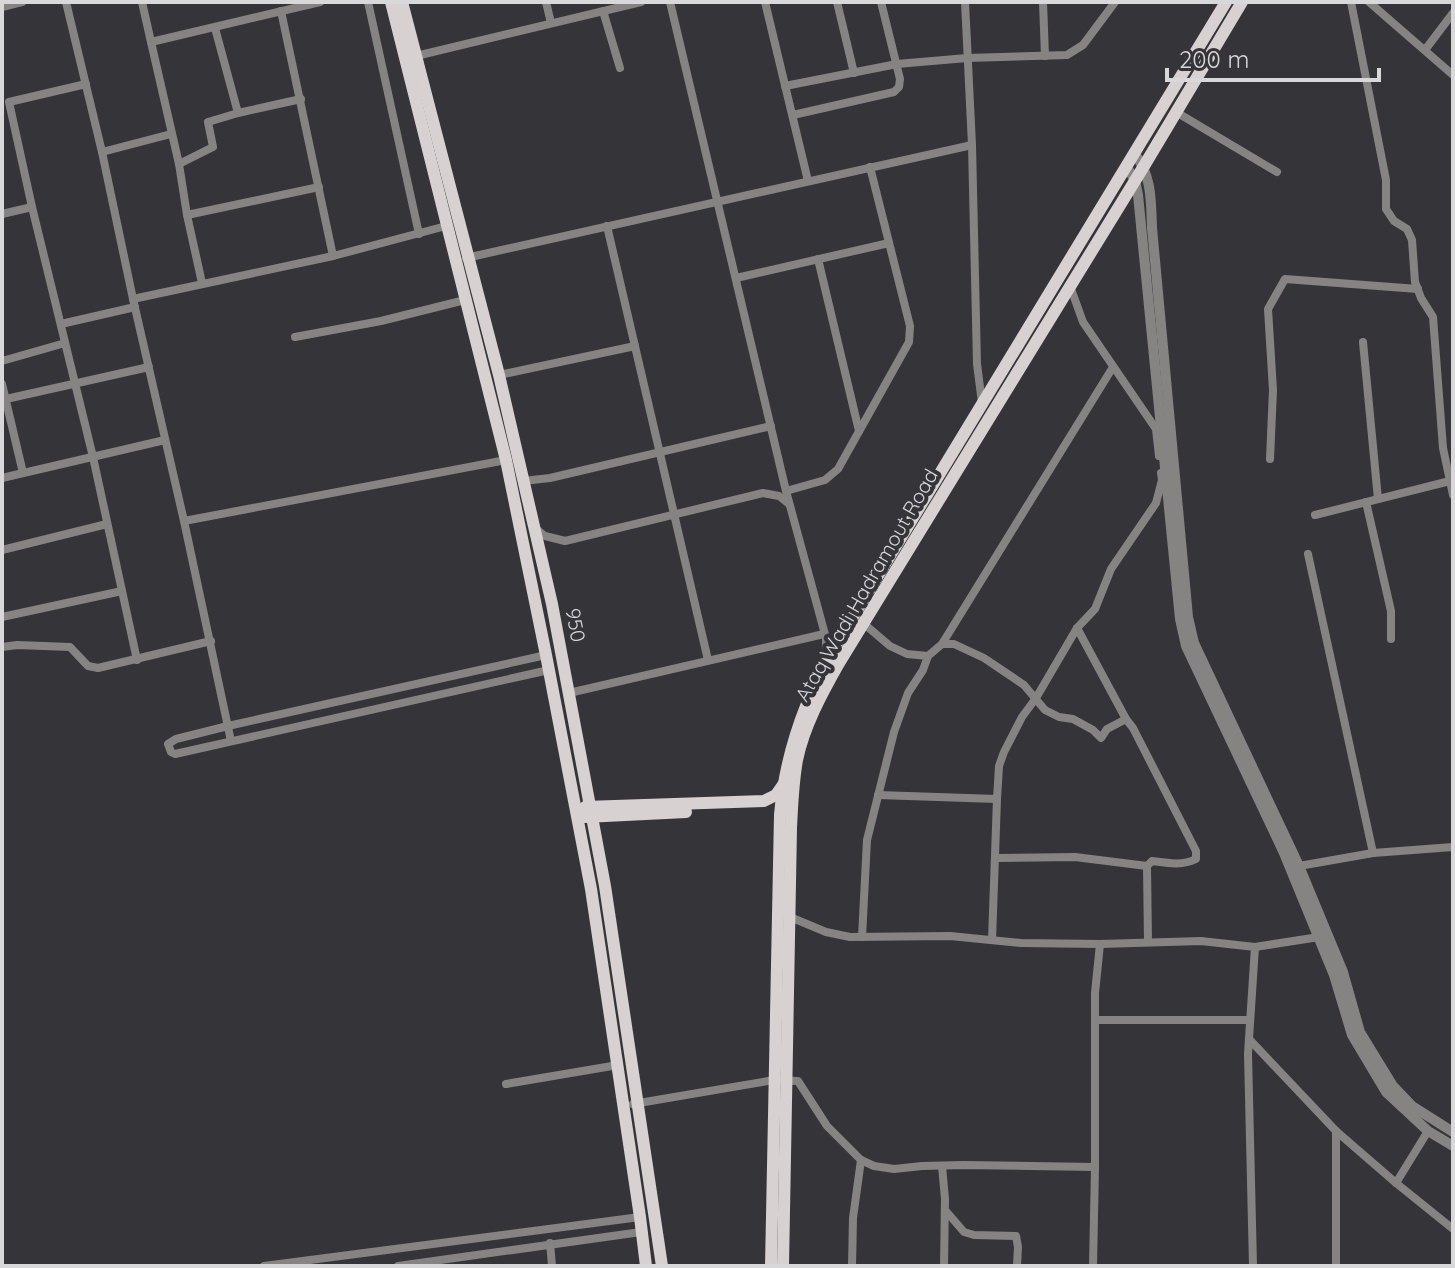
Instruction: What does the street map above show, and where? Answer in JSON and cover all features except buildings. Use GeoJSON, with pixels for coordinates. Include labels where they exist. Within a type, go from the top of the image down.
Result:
{"type":"FeatureCollection","features":[{"type":"Feature","properties":{"kind":"main road","name":"950"},"geometry":{"type":"LineString","coordinates":[[391,2],[446,226],[461,259],[465,300],[506,460],[546,655],[591,889],[646,1266]]}},
{"type":"Feature","properties":{"kind":"main road","name":"950"},"geometry":{"type":"LineString","coordinates":[[402,2],[461,259],[499,375],[552,604],[605,886],[662,1266]]}},
{"type":"Feature","properties":{"kind":"main road","name":"Ataq Wadi Hadramout Road"},"geometry":{"type":"LineString","coordinates":[[771,1266],[790,917],[793,792],[805,720],[825,662],[1226,2]]}},
{"type":"Feature","properties":{"kind":"main road","name":"Ataq Wadi Hadramout Road"},"geometry":{"type":"LineString","coordinates":[[783,1266],[780,820],[790,749],[863,623],[1242,2]]}},
{"type":"Feature","properties":{"kind":"main road"},"geometry":{"type":"LineString","coordinates":[[591,812],[764,801],[776,795],[783,785]]}},
{"type":"Feature","properties":{"kind":"main road"},"geometry":{"type":"LineString","coordinates":[[576,812],[759,808],[772,812],[780,820]]}},
{"type":"Feature","properties":{"kind":"street"},"geometry":{"type":"LineString","coordinates":[[2,7],[22,2]]}},
{"type":"Feature","properties":{"kind":"street"},"geometry":{"type":"LineString","coordinates":[[66,2],[102,152],[231,741]]}},
{"type":"Feature","properties":{"kind":"street"},"geometry":{"type":"LineString","coordinates":[[142,2],[202,283]]}},
{"type":"Feature","properties":{"kind":"street"},"geometry":{"type":"LineString","coordinates":[[151,42],[320,2]]}},
{"type":"Feature","properties":{"kind":"street"},"geometry":{"type":"LineString","coordinates":[[368,2],[419,234]]}},
{"type":"Feature","properties":{"kind":"street"},"geometry":{"type":"LineString","coordinates":[[546,2],[551,23]]}},
{"type":"Feature","properties":{"kind":"street"},"geometry":{"type":"LineString","coordinates":[[416,56],[641,2]]}},
{"type":"Feature","properties":{"kind":"street"},"geometry":{"type":"LineString","coordinates":[[670,2],[786,491],[823,631],[827,650],[825,662]]}},
{"type":"Feature","properties":{"kind":"street"},"geometry":{"type":"LineString","coordinates":[[765,2],[808,181]]}},
{"type":"Feature","properties":{"kind":"street"},"geometry":{"type":"LineString","coordinates":[[837,2],[854,73]]}},
{"type":"Feature","properties":{"kind":"street"},"geometry":{"type":"LineString","coordinates":[[793,115],[894,92],[899,87],[901,82],[881,2]]}},
{"type":"Feature","properties":{"kind":"street"},"geometry":{"type":"LineString","coordinates":[[965,2],[977,364],[982,403]]}},
{"type":"Feature","properties":{"kind":"street"},"geometry":{"type":"LineString","coordinates":[[1043,2],[1045,56]]}},
{"type":"Feature","properties":{"kind":"street"},"geometry":{"type":"LineString","coordinates":[[785,86],[897,64],[1067,55],[1080,48],[1115,2]]}},
{"type":"Feature","properties":{"kind":"street"},"geometry":{"type":"LineString","coordinates":[[1351,2],[1386,180],[1386,209],[1394,221],[1407,229],[1412,240],[1415,282],[1433,317],[1443,448],[1450,464],[1453,495]]}},
{"type":"Feature","properties":{"kind":"street"},"geometry":{"type":"LineString","coordinates":[[1369,2],[1453,75]]}},
{"type":"Feature","properties":{"kind":"street"},"geometry":{"type":"LineString","coordinates":[[281,11],[333,256]]}},
{"type":"Feature","properties":{"kind":"street"},"geometry":{"type":"LineString","coordinates":[[603,11],[620,68]]}},
{"type":"Feature","properties":{"kind":"street"},"geometry":{"type":"LineString","coordinates":[[1425,50],[1453,13]]}},
{"type":"Feature","properties":{"kind":"street"},"geometry":{"type":"LineString","coordinates":[[215,28],[238,113]]}},
{"type":"Feature","properties":{"kind":"street"},"geometry":{"type":"LineString","coordinates":[[86,84],[9,102],[93,457],[137,660]]}},
{"type":"Feature","properties":{"kind":"street"},"geometry":{"type":"LineString","coordinates":[[179,164],[213,147],[208,122],[301,99]]}},
{"type":"Feature","properties":{"kind":"street"},"geometry":{"type":"LineString","coordinates":[[1176,112],[1277,172]]}},
{"type":"Feature","properties":{"kind":"street"},"geometry":{"type":"LineString","coordinates":[[102,152],[171,134]]}},
{"type":"Feature","properties":{"kind":"street"},"geometry":{"type":"LineString","coordinates":[[461,259],[972,145]]}},
{"type":"Feature","properties":{"kind":"street"},"geometry":{"type":"LineString","coordinates":[[1134,153],[1144,166],[1151,192],[1188,617],[1194,643],[1299,866],[1343,972],[1360,1032],[1393,1086],[1412,1106],[1453,1132]]}},
{"type":"Feature","properties":{"kind":"street"},"geometry":{"type":"LineString","coordinates":[[1126,166],[1135,180],[1138,195],[1180,619],[1186,646],[1284,853],[1334,975],[1352,1035],[1386,1092],[1428,1131],[1453,1146]]}},
{"type":"Feature","properties":{"kind":"street"},"geometry":{"type":"LineString","coordinates":[[786,491],[819,483],[838,469],[907,347],[910,336],[870,167]]}},
{"type":"Feature","properties":{"kind":"street"},"geometry":{"type":"LineString","coordinates":[[187,215],[319,187]]}},
{"type":"Feature","properties":{"kind":"street"},"geometry":{"type":"LineString","coordinates":[[2,214],[32,207]]}},
{"type":"Feature","properties":{"kind":"street"},"geometry":{"type":"LineString","coordinates":[[61,324],[202,283],[333,256],[446,226]]}},
{"type":"Feature","properties":{"kind":"street"},"geometry":{"type":"LineString","coordinates":[[607,226],[708,660]]}},
{"type":"Feature","properties":{"kind":"street"},"geometry":{"type":"LineString","coordinates":[[736,278],[889,243]]}},
{"type":"Feature","properties":{"kind":"street"},"geometry":{"type":"LineString","coordinates":[[818,259],[859,432]]}},
{"type":"Feature","properties":{"kind":"street"},"geometry":{"type":"LineString","coordinates":[[992,940],[999,766],[1004,752],[1077,628],[1095,609],[1111,569],[1156,503],[1162,480],[1156,429],[1083,322],[1070,286],[1059,277]]}},
{"type":"Feature","properties":{"kind":"street"},"geometry":{"type":"LineString","coordinates":[[1270,459],[1273,390],[1268,309],[1285,279],[1418,289]]}},
{"type":"Feature","properties":{"kind":"street"},"geometry":{"type":"LineString","coordinates":[[295,337],[381,321],[465,300]]}},
{"type":"Feature","properties":{"kind":"street"},"geometry":{"type":"LineString","coordinates":[[1363,342],[1378,499]]}},
{"type":"Feature","properties":{"kind":"street"},"geometry":{"type":"LineString","coordinates":[[2,361],[65,343]]}},
{"type":"Feature","properties":{"kind":"street"},"geometry":{"type":"LineString","coordinates":[[499,375],[635,346]]}},
{"type":"Feature","properties":{"kind":"street"},"geometry":{"type":"LineString","coordinates":[[6,399],[149,367]]}},
{"type":"Feature","properties":{"kind":"street"},"geometry":{"type":"LineString","coordinates":[[862,937],[867,840],[894,732],[908,693],[928,656],[942,644],[1113,367]]}},
{"type":"Feature","properties":{"kind":"street"},"geometry":{"type":"LineString","coordinates":[[2,384],[23,473]]}},
{"type":"Feature","properties":{"kind":"street"},"geometry":{"type":"LineString","coordinates":[[523,481],[550,478],[771,426]]}},
{"type":"Feature","properties":{"kind":"street"},"geometry":{"type":"LineString","coordinates":[[2,478],[165,440]]}},
{"type":"Feature","properties":{"kind":"street"},"geometry":{"type":"LineString","coordinates":[[184,521],[506,460]]}},
{"type":"Feature","properties":{"kind":"street"},"geometry":{"type":"LineString","coordinates":[[1315,515],[1450,481]]}},
{"type":"Feature","properties":{"kind":"street"},"geometry":{"type":"LineString","coordinates":[[535,528],[545,536],[565,541],[763,493],[779,496],[790,504]]}},
{"type":"Feature","properties":{"kind":"street"},"geometry":{"type":"LineString","coordinates":[[1366,502],[1391,611],[1391,639]]}},
{"type":"Feature","properties":{"kind":"street"},"geometry":{"type":"LineString","coordinates":[[2,550],[107,524]]}},
{"type":"Feature","properties":{"kind":"street"},"geometry":{"type":"LineString","coordinates":[[1308,554],[1373,853]]}},
{"type":"Feature","properties":{"kind":"street"},"geometry":{"type":"LineString","coordinates":[[2,617],[122,591]]}},
{"type":"Feature","properties":{"kind":"street"},"geometry":{"type":"LineString","coordinates":[[863,623],[890,646],[907,654],[928,656]]}},
{"type":"Feature","properties":{"kind":"street"},"geometry":{"type":"LineString","coordinates":[[569,693],[845,628]]}},
{"type":"Feature","properties":{"kind":"street"},"geometry":{"type":"LineString","coordinates":[[1077,628],[1196,851],[1196,859],[1191,861],[1152,861],[1147,866],[1148,942]]}},
{"type":"Feature","properties":{"kind":"street"},"geometry":{"type":"LineString","coordinates":[[2,647],[70,647],[88,666],[98,668],[211,641]]}},
{"type":"Feature","properties":{"kind":"street"},"geometry":{"type":"LineString","coordinates":[[942,644],[954,644],[984,658],[1024,685],[1045,710],[1073,719],[1101,738],[1107,729],[1126,719]]}},
{"type":"Feature","properties":{"kind":"street"},"geometry":{"type":"LineString","coordinates":[[546,655],[228,726],[176,739],[168,744],[175,754],[549,670]]}},
{"type":"Feature","properties":{"kind":"street"},"geometry":{"type":"LineString","coordinates":[[878,795],[997,799]]}},
{"type":"Feature","properties":{"kind":"street"},"geometry":{"type":"LineString","coordinates":[[1299,866],[1373,853],[1453,847]]}},
{"type":"Feature","properties":{"kind":"street"},"geometry":{"type":"LineString","coordinates":[[995,858],[1075,857],[1147,866]]}},
{"type":"Feature","properties":{"kind":"street"},"geometry":{"type":"LineString","coordinates":[[790,917],[826,932],[850,937],[950,936],[1021,943],[1219,942],[1255,947],[1319,937]]}},
{"type":"Feature","properties":{"kind":"street"},"geometry":{"type":"LineString","coordinates":[[1093,1266],[1095,993],[1100,944]]}},
{"type":"Feature","properties":{"kind":"street"},"geometry":{"type":"LineString","coordinates":[[1253,1266],[1249,1039],[1255,947]]}},
{"type":"Feature","properties":{"kind":"street"},"geometry":{"type":"LineString","coordinates":[[1095,1020],[1250,1020]]}},
{"type":"Feature","properties":{"kind":"street"},"geometry":{"type":"LineString","coordinates":[[1249,1039],[1336,1131],[1453,1229]]}},
{"type":"Feature","properties":{"kind":"street"},"geometry":{"type":"LineString","coordinates":[[506,1084],[618,1065]]}},
{"type":"Feature","properties":{"kind":"street"},"geometry":{"type":"LineString","coordinates":[[623,1105],[780,1081],[798,1081],[827,1126],[861,1160],[874,1166],[894,1169],[942,1166],[1095,1167]]}},
{"type":"Feature","properties":{"kind":"street"},"geometry":{"type":"LineString","coordinates":[[1336,1131],[1336,1266]]}},
{"type":"Feature","properties":{"kind":"street"},"geometry":{"type":"LineString","coordinates":[[1396,1183],[1428,1131]]}},
{"type":"Feature","properties":{"kind":"street"},"geometry":{"type":"LineString","coordinates":[[852,1266],[853,1218],[861,1160]]}},
{"type":"Feature","properties":{"kind":"street"},"geometry":{"type":"LineString","coordinates":[[942,1166],[944,1266]]}},
{"type":"Feature","properties":{"kind":"street"},"geometry":{"type":"LineString","coordinates":[[945,1210],[964,1232],[1016,1236],[1017,1266]]}},
{"type":"Feature","properties":{"kind":"street"},"geometry":{"type":"LineString","coordinates":[[264,1266],[640,1217]]}},
{"type":"Feature","properties":{"kind":"street"},"geometry":{"type":"LineString","coordinates":[[398,1266],[641,1232]]}},
{"type":"Feature","properties":{"kind":"street"},"geometry":{"type":"LineString","coordinates":[[550,1243],[552,1266]]}}]}
